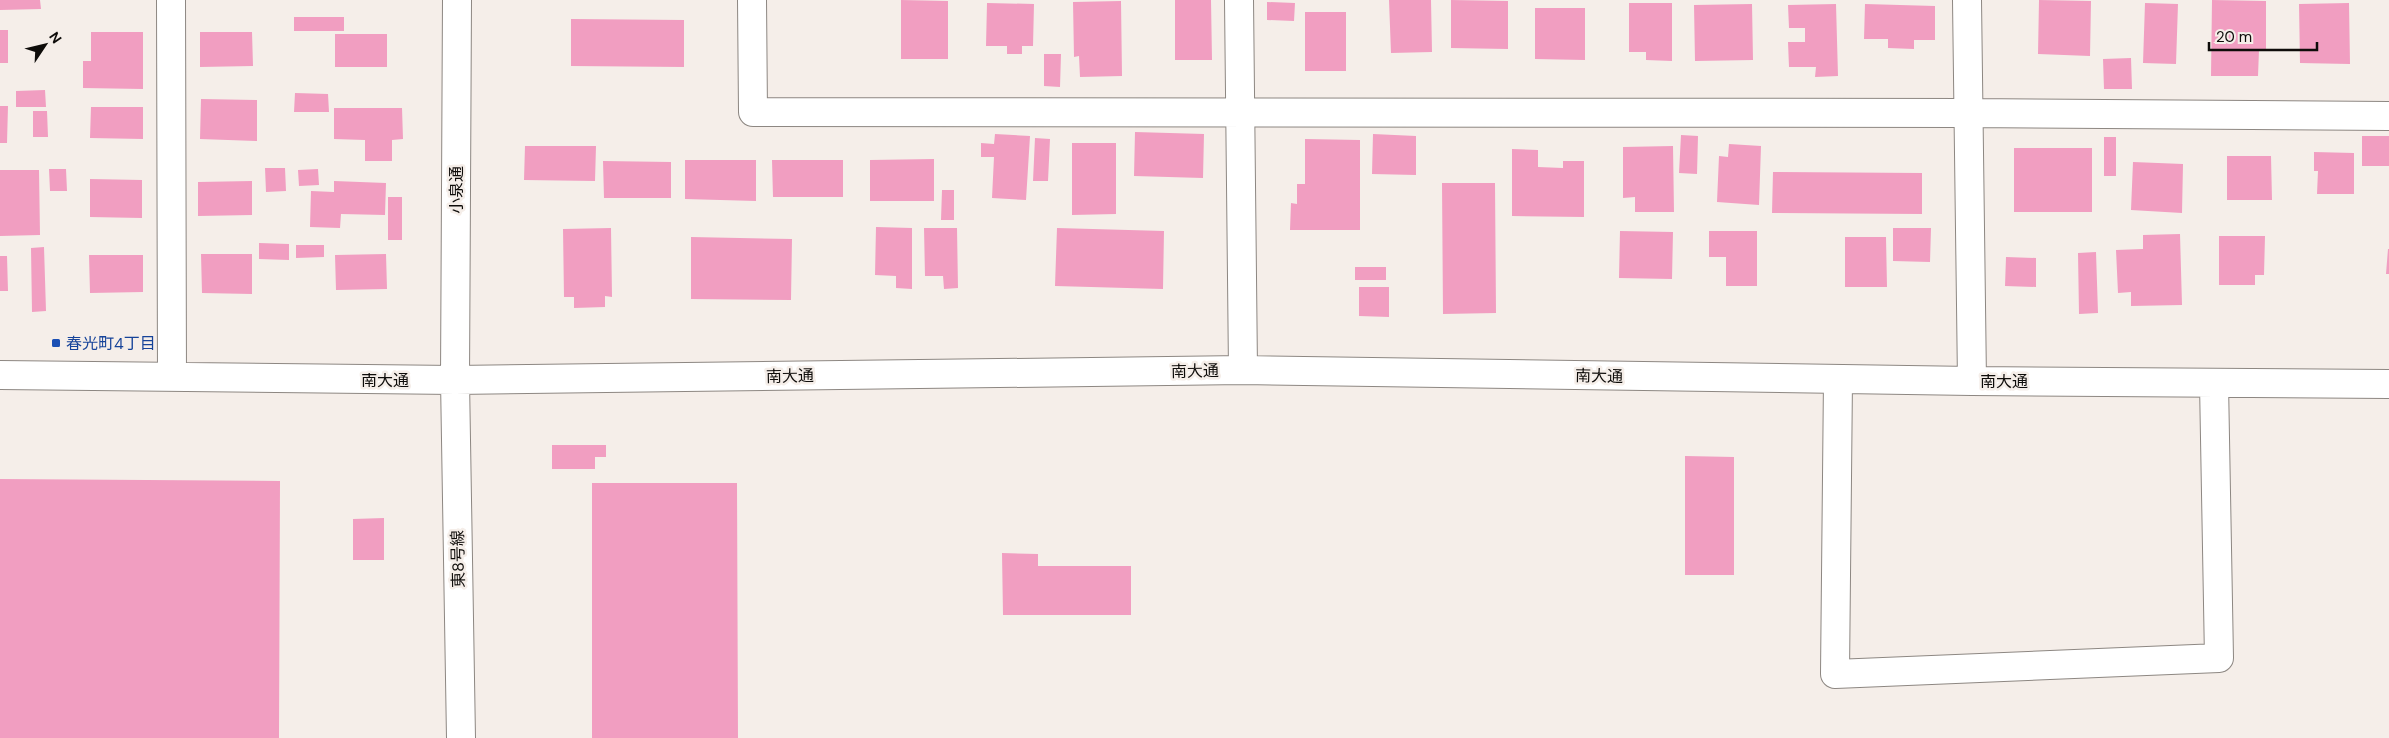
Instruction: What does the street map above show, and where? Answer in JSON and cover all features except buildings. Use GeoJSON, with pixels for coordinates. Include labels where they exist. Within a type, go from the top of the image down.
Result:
{"type":"FeatureCollection","features":[{"type":"Feature","properties":{"kind":"street"},"geometry":{"type":"LineString","coordinates":[[171,0],[172,377]]}},
{"type":"Feature","properties":{"kind":"street","name":"小泉通"},"geometry":{"type":"LineString","coordinates":[[455,380],[457,0]]}},
{"type":"Feature","properties":{"kind":"street"},"geometry":{"type":"LineString","coordinates":[[752,0],[753,112],[1967,113],[2389,116]]}},
{"type":"Feature","properties":{"kind":"street"},"geometry":{"type":"LineString","coordinates":[[1239,0],[1243,370]]}},
{"type":"Feature","properties":{"kind":"street"},"geometry":{"type":"LineString","coordinates":[[1967,0],[1972,381]]}},
{"type":"Feature","properties":{"kind":"street","name":"南大通"},"geometry":{"type":"LineString","coordinates":[[0,375],[455,380],[1243,370],[1972,381],[2389,384]]}},
{"type":"Feature","properties":{"kind":"street"},"geometry":{"type":"LineString","coordinates":[[1838,379],[1835,674],[2219,658],[2214,383]]}},
{"type":"Feature","properties":{"kind":"street","name":"東8号線"},"geometry":{"type":"LineString","coordinates":[[455,380],[461,738]]}},
{"type":"Feature","properties":{"kind":"place","name":"春光町4丁目"},"geometry":{"type":"Point","coordinates":[56,343]}}]}
